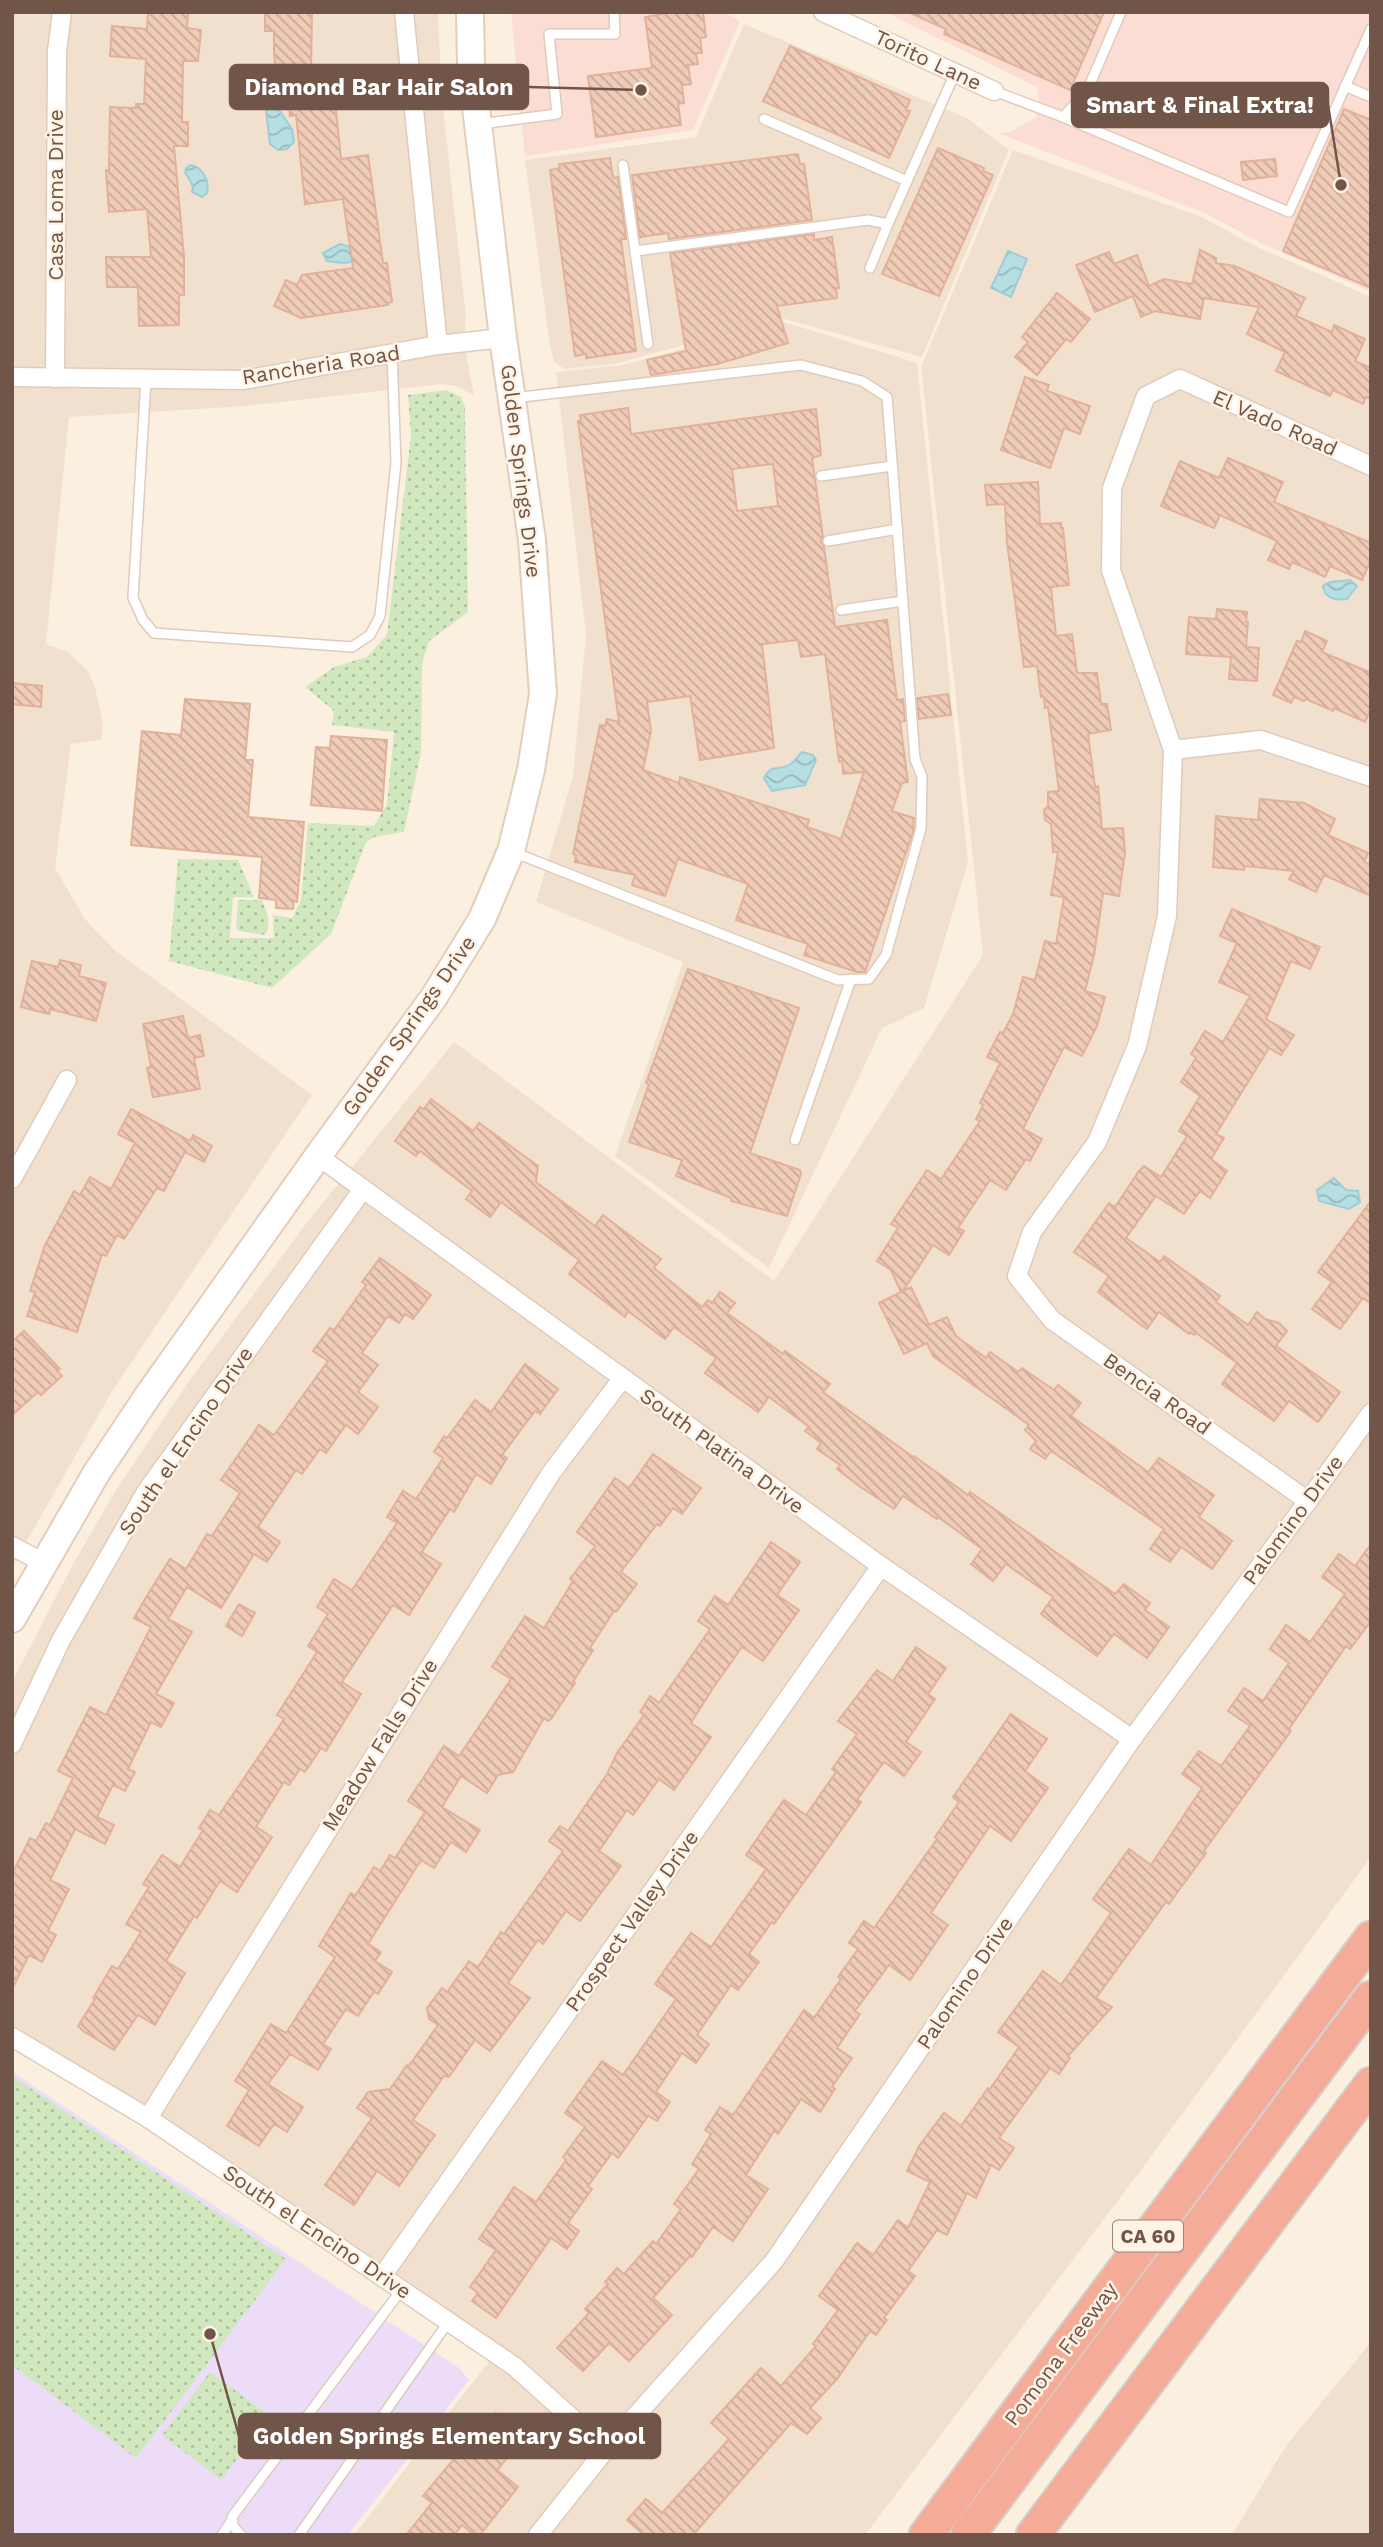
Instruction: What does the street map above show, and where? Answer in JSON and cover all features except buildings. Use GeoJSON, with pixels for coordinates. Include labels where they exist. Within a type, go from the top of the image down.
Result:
{"type":"FeatureCollection","features":[{"type":"Feature","properties":{"kind":"highway","name":"Pomona Freeway"},"geometry":{"type":"LineString","coordinates":[[926,2535],[1371,1938]]}},
{"type":"Feature","properties":{"kind":"highway"},"geometry":{"type":"LineString","coordinates":[[968,2535],[1371,1998]]}},
{"type":"Feature","properties":{"kind":"highway"},"geometry":{"type":"LineString","coordinates":[[987,2535],[1371,2028]]}},
{"type":"Feature","properties":{"kind":"highway"},"geometry":{"type":"LineString","coordinates":[[1033,2535],[1367,2090]]}},
{"type":"Feature","properties":{"kind":"main road","name":"Golden Springs Drive"},"geometry":{"type":"LineString","coordinates":[[12,1619],[97,1472],[147,1397],[434,997],[482,919],[511,851],[531,770],[543,694],[532,540],[503,338],[471,65],[470,12]]}},
{"type":"Feature","properties":{"kind":"street","name":"Casa Loma Drive"},"geometry":{"type":"LineString","coordinates":[[55,378],[57,51],[62,12]]}},
{"type":"Feature","properties":{"kind":"street"},"geometry":{"type":"LineString","coordinates":[[404,12],[438,345]]}},
{"type":"Feature","properties":{"kind":"street","name":"Torito Lane"},"geometry":{"type":"LineString","coordinates":[[823,12],[995,91]]}},
{"type":"Feature","properties":{"kind":"street","name":"Rancheria Road"},"geometry":{"type":"LineString","coordinates":[[12,377],[244,380],[438,345],[503,338]]}},
{"type":"Feature","properties":{"kind":"street","name":"El Vado Road"},"geometry":{"type":"LineString","coordinates":[[1173,750],[1111,570],[1112,488],[1146,396],[1180,380],[1371,466]]}},
{"type":"Feature","properties":{"kind":"street"},"geometry":{"type":"LineString","coordinates":[[1173,750],[1261,740],[1371,777]]}},
{"type":"Feature","properties":{"kind":"street","name":"Bencia Road"},"geometry":{"type":"LineString","coordinates":[[1173,750],[1167,916],[1137,1046],[1097,1142],[1032,1232],[1017,1276],[1052,1320],[1308,1501]]}},
{"type":"Feature","properties":{"kind":"street"},"geometry":{"type":"LineString","coordinates":[[12,1179],[67,1080]]}},
{"type":"Feature","properties":{"kind":"street","name":"South Platina Drive"},"geometry":{"type":"LineString","coordinates":[[318,1156],[881,1566],[1132,1739]]}},
{"type":"Feature","properties":{"kind":"street","name":"South el Encino Drive"},"geometry":{"type":"LineString","coordinates":[[12,1744],[61,1640],[146,1492],[363,1189]]}},
{"type":"Feature","properties":{"kind":"street","name":"Meadow Falls Drive"},"geometry":{"type":"LineString","coordinates":[[148,2118],[551,1473],[622,1379]]}},
{"type":"Feature","properties":{"kind":"street","name":"Palomino Drive"},"geometry":{"type":"LineString","coordinates":[[538,2535],[607,2449],[774,2261],[1132,1739],[1371,1413]]}},
{"type":"Feature","properties":{"kind":"street"},"geometry":{"type":"LineString","coordinates":[[12,1546],[44,1563]]}},
{"type":"Feature","properties":{"kind":"street","name":"Prospect Valley Drive"},"geometry":{"type":"LineString","coordinates":[[383,2275],[881,1566]]}},
{"type":"Feature","properties":{"kind":"street","name":"South el Encino Drive"},"geometry":{"type":"LineString","coordinates":[[12,2037],[148,2118],[383,2275],[514,2366],[607,2449]]}},
{"type":"Feature","properties":{"kind":"lane"},"geometry":{"type":"LineString","coordinates":[[478,124],[557,114],[549,34],[615,34],[614,12]]}},
{"type":"Feature","properties":{"kind":"lane"},"geometry":{"type":"LineString","coordinates":[[1063,117],[1087,92],[1121,12]]}},
{"type":"Feature","properties":{"kind":"lane"},"geometry":{"type":"LineString","coordinates":[[995,91],[1289,212],[1371,29]]}},
{"type":"Feature","properties":{"kind":"lane"},"geometry":{"type":"LineString","coordinates":[[870,268],[955,73]]}},
{"type":"Feature","properties":{"kind":"lane"},"geometry":{"type":"LineString","coordinates":[[1345,86],[1371,97]]}},
{"type":"Feature","properties":{"kind":"lane"},"geometry":{"type":"LineString","coordinates":[[764,119],[907,181]]}},
{"type":"Feature","properties":{"kind":"lane"},"geometry":{"type":"LineString","coordinates":[[623,165],[648,344]]}},
{"type":"Feature","properties":{"kind":"lane"},"geometry":{"type":"LineString","coordinates":[[635,251],[868,219],[888,224]]}},
{"type":"Feature","properties":{"kind":"lane"},"geometry":{"type":"LineString","coordinates":[[146,379],[133,598],[143,620],[154,633],[352,647],[370,635],[380,616],[396,463],[392,353]]}},
{"type":"Feature","properties":{"kind":"lane"},"geometry":{"type":"LineString","coordinates":[[511,851],[838,980],[869,979],[886,955],[921,828],[922,777],[915,759],[887,397],[862,381],[801,365],[512,398]]}},
{"type":"Feature","properties":{"kind":"lane"},"geometry":{"type":"LineString","coordinates":[[821,476],[892,466]]}},
{"type":"Feature","properties":{"kind":"lane"},"geometry":{"type":"LineString","coordinates":[[828,541],[898,529]]}},
{"type":"Feature","properties":{"kind":"lane"},"geometry":{"type":"LineString","coordinates":[[841,610],[903,601]]}},
{"type":"Feature","properties":{"kind":"lane"},"geometry":{"type":"LineString","coordinates":[[795,1140],[851,979]]}},
{"type":"Feature","properties":{"kind":"lane"},"geometry":{"type":"LineString","coordinates":[[241,2535],[233,2526],[232,2516],[402,2289]]}},
{"type":"Feature","properties":{"kind":"lane"},"geometry":{"type":"LineString","coordinates":[[299,2535],[449,2321]]}},
{"type":"Feature","properties":{"kind":"lane"},"geometry":{"type":"LineString","coordinates":[[222,2535],[232,2520]]}},
{"type":"Feature","properties":{"kind":"shaded area"},"geometry":{"type":"Polygon","coordinates":[[[12,12],[438,12],[442,98],[466,317],[464,343],[474,395],[455,386],[442,384],[246,406],[69,417],[46,644],[68,652],[87,670],[95,687],[103,723],[101,740],[71,744],[55,868],[85,919],[113,949],[312,1095],[114,1388],[12,1567],[12,12]]]}},
{"type":"Feature","properties":{"kind":"shaded area"},"geometry":{"type":"Polygon","coordinates":[[[511,12],[722,12],[740,21],[693,130],[525,156],[511,12]]]}},
{"type":"Feature","properties":{"kind":"shaded area"},"geometry":{"type":"Polygon","coordinates":[[[885,12],[1371,12],[1371,292],[1259,242],[1207,214],[998,133],[1011,132],[1036,117],[1039,98],[1037,87],[885,12]]]}},
{"type":"Feature","properties":{"kind":"shaded area"},"geometry":{"type":"Polygon","coordinates":[[[744,24],[967,118],[1009,150],[922,357],[781,318],[615,364],[564,369],[554,361],[550,346],[525,160],[696,137],[744,24]]]}},
{"type":"Feature","properties":{"kind":"shaded area"},"geometry":{"type":"Polygon","coordinates":[[[1013,150],[1202,217],[1255,246],[1371,297],[1371,1857],[1141,2170],[865,2535],[354,2535],[501,2346],[12,2032],[12,1682],[73,1564],[116,1490],[192,1377],[308,1221],[454,1042],[774,1281],[983,955],[921,367],[1013,150]]]}},
{"type":"Feature","properties":{"kind":"shaded area"},"geometry":{"type":"Polygon","coordinates":[[[784,322],[917,363],[968,862],[924,1008],[882,1028],[769,1268],[615,1156],[683,962],[536,902],[573,776],[586,635],[556,372],[623,365],[784,322]]]}},
{"type":"Feature","properties":{"kind":"shaded area"},"geometry":{"type":"Polygon","coordinates":[[[12,2072],[459,2368],[469,2380],[348,2535],[12,2535],[12,2072]]]}},
{"type":"Feature","properties":{"kind":"shaded area"},"geometry":{"type":"Polygon","coordinates":[[[1371,2342],[1371,2535],[1232,2535],[1286,2446],[1371,2342]]]}},
{"type":"Feature","properties":{"kind":"green space"},"geometry":{"type":"Polygon","coordinates":[[[446,390],[461,397],[465,407],[468,612],[429,641],[422,663],[421,752],[404,832],[374,837],[366,842],[331,934],[272,988],[169,961],[178,859],[238,860],[254,897],[233,897],[230,938],[274,938],[273,915],[292,918],[301,900],[308,823],[374,826],[387,804],[394,732],[332,725],[334,711],[305,687],[334,667],[367,657],[387,635],[411,436],[408,395],[446,390]]]}},
{"type":"Feature","properties":{"kind":"green space"},"geometry":{"type":"Polygon","coordinates":[[[238,900],[262,900],[268,922],[265,935],[238,931],[238,900]]]}},
{"type":"Feature","properties":{"kind":"green space"},"geometry":{"type":"Polygon","coordinates":[[[12,2076],[286,2259],[136,2458],[12,2365],[12,2076]]]}},
{"type":"Feature","properties":{"kind":"green space"},"geometry":{"type":"Polygon","coordinates":[[[210,2372],[270,2416],[221,2480],[162,2435],[210,2372]]]}},
{"type":"Feature","properties":{"kind":"water"},"geometry":{"type":"Polygon","coordinates":[[[270,108],[280,111],[292,129],[294,142],[287,149],[278,150],[270,144],[266,111],[270,108]]]}},
{"type":"Feature","properties":{"kind":"water"},"geometry":{"type":"Polygon","coordinates":[[[191,165],[202,172],[206,180],[207,193],[202,197],[192,192],[193,186],[185,172],[191,165]]]}},
{"type":"Feature","properties":{"kind":"water"},"geometry":{"type":"Polygon","coordinates":[[[340,244],[354,248],[360,258],[348,263],[327,261],[323,253],[340,244]]]}},
{"type":"Feature","properties":{"kind":"water"},"geometry":{"type":"Polygon","coordinates":[[[1008,251],[1027,259],[1011,297],[991,288],[1008,251]]]}},
{"type":"Feature","properties":{"kind":"water"},"geometry":{"type":"Polygon","coordinates":[[[1350,580],[1357,586],[1347,599],[1331,598],[1324,590],[1323,586],[1328,583],[1350,580]]]}},
{"type":"Feature","properties":{"kind":"water"},"geometry":{"type":"Polygon","coordinates":[[[802,752],[813,755],[816,760],[805,785],[772,791],[764,778],[767,773],[789,765],[802,752]]]}},
{"type":"Feature","properties":{"kind":"water"},"geometry":{"type":"Polygon","coordinates":[[[1334,1178],[1346,1190],[1358,1191],[1360,1202],[1349,1209],[1319,1201],[1317,1190],[1334,1178]]]}},
{"type":"Feature","properties":{"kind":"place","name":"Diamond Bar Hair Salon"},"geometry":{"type":"Point","coordinates":[641,90]}},
{"type":"Feature","properties":{"kind":"place","name":"Smart & Final Extra!"},"geometry":{"type":"Point","coordinates":[1341,185]}},
{"type":"Feature","properties":{"kind":"place","name":"Golden Springs Elementary School"},"geometry":{"type":"Point","coordinates":[210,2334]}}]}
